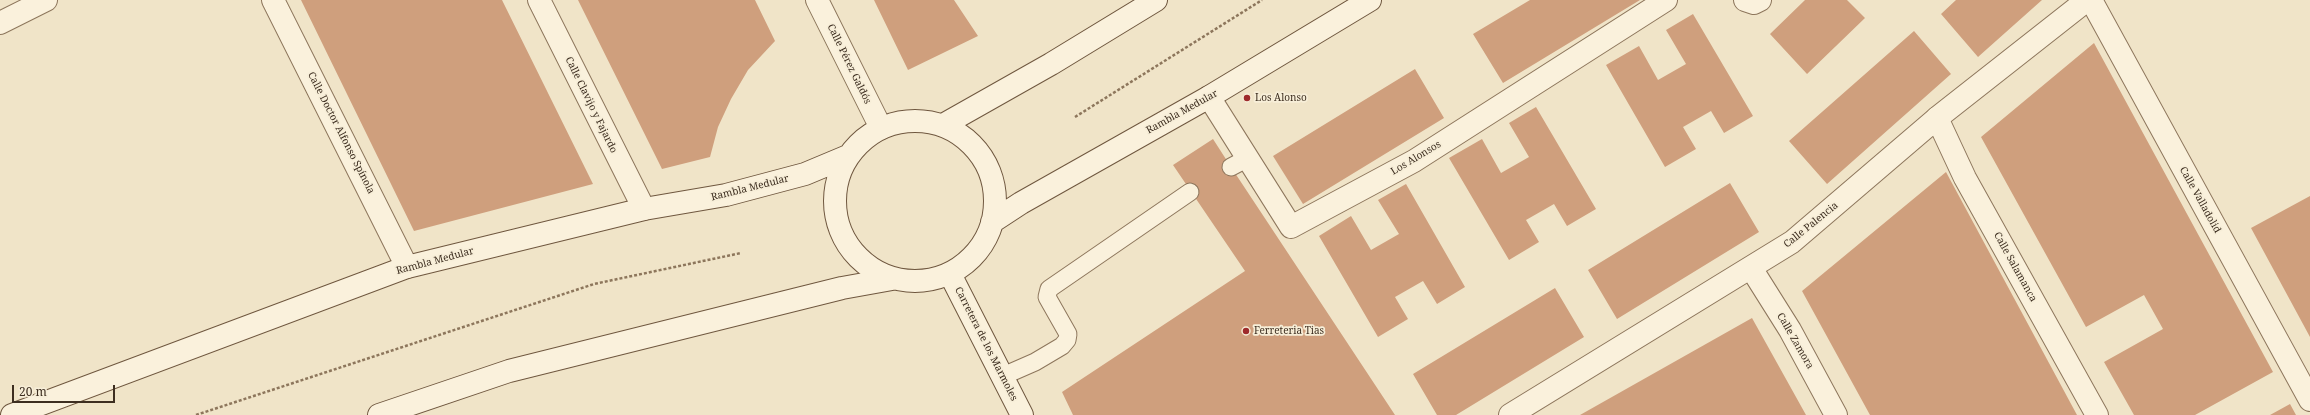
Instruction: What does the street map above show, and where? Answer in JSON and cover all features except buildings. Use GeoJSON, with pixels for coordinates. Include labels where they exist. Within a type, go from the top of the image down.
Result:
{"type":"FeatureCollection","features":[{"type":"Feature","properties":{"kind":"street","name":"Calle Doctor Alfonso Spínola"},"geometry":{"type":"LineString","coordinates":[[273,0],[407,266]]}},
{"type":"Feature","properties":{"kind":"street","name":"Calle Clavijo y Fajardo"},"geometry":{"type":"LineString","coordinates":[[539,0],[644,209]]}},
{"type":"Feature","properties":{"kind":"street","name":"Calle Pérez Galdós"},"geometry":{"type":"LineString","coordinates":[[817,0],[880,128]]}},
{"type":"Feature","properties":{"kind":"street"},"geometry":{"type":"LineString","coordinates":[[943,125],[1051,64],[1156,0]]}},
{"type":"Feature","properties":{"kind":"street","name":"Rambla Medular"},"geometry":{"type":"LineString","coordinates":[[992,222],[1021,203],[1209,97],[1370,0]]}},
{"type":"Feature","properties":{"kind":"street","name":"Los Alonsos"},"geometry":{"type":"LineString","coordinates":[[1209,97],[1240,162],[1291,227],[1414,161],[1666,0]]}},
{"type":"Feature","properties":{"kind":"street"},"geometry":{"type":"LineString","coordinates":[[1745,0],[1754,3],[1760,0]]}},
{"type":"Feature","properties":{"kind":"street","name":"Calle Palencia"},"geometry":{"type":"LineString","coordinates":[[1510,415],[1792,242],[1937,118],[2087,0]]}},
{"type":"Feature","properties":{"kind":"street","name":"Calle Valladolid"},"geometry":{"type":"LineString","coordinates":[[2090,0],[2310,400]]}},
{"type":"Feature","properties":{"kind":"street"},"geometry":{"type":"LineString","coordinates":[[0,23],[33,3]]}},
{"type":"Feature","properties":{"kind":"street","name":"Calle Salamanca"},"geometry":{"type":"LineString","coordinates":[[1937,118],[1965,178],[2097,415]]}},
{"type":"Feature","properties":{"kind":"street"},"geometry":{"type":"LineString","coordinates":[[901,121],[922,121],[943,125],[964,137],[980,154],[984,161],[991,175],[995,199],[992,222],[983,243],[968,261],[950,274],[931,280],[911,282],[892,279],[869,268],[851,251],[839,229],[834,204],[837,179],[848,156],[862,140],[880,128],[901,121]]}},
{"type":"Feature","properties":{"kind":"street","name":"Rambla Medular"},"geometry":{"type":"LineString","coordinates":[[12,415],[407,266],[644,209],[726,196],[805,174],[848,156]]}},
{"type":"Feature","properties":{"kind":"street","name":"Calle Zamora"},"geometry":{"type":"LineString","coordinates":[[1751,268],[1790,330],[1836,415]]}},
{"type":"Feature","properties":{"kind":"street","name":"Carretera de los Marmoles"},"geometry":{"type":"LineString","coordinates":[[950,274],[1022,415]]}},
{"type":"Feature","properties":{"kind":"street"},"geometry":{"type":"LineString","coordinates":[[379,415],[509,371],[842,288],[892,279]]}},
{"type":"Feature","properties":{"kind":"lane"},"geometry":{"type":"LineString","coordinates":[[1003,376],[1035,362],[1062,346],[1067,340],[1068,334],[1047,297],[1049,289],[1190,192]]}},
{"type":"Feature","properties":{"kind":"path"},"geometry":{"type":"LineString","coordinates":[[1076,116],[1262,0]]}},
{"type":"Feature","properties":{"kind":"path"},"geometry":{"type":"LineString","coordinates":[[196,415],[594,284],[741,253]]}},
{"type":"Feature","properties":{"kind":"place","name":"Los Alonso"},"geometry":{"type":"Point","coordinates":[1247,98]}},
{"type":"Feature","properties":{"kind":"place","name":"Ferreteria Tias"},"geometry":{"type":"Point","coordinates":[1246,331]}}]}
